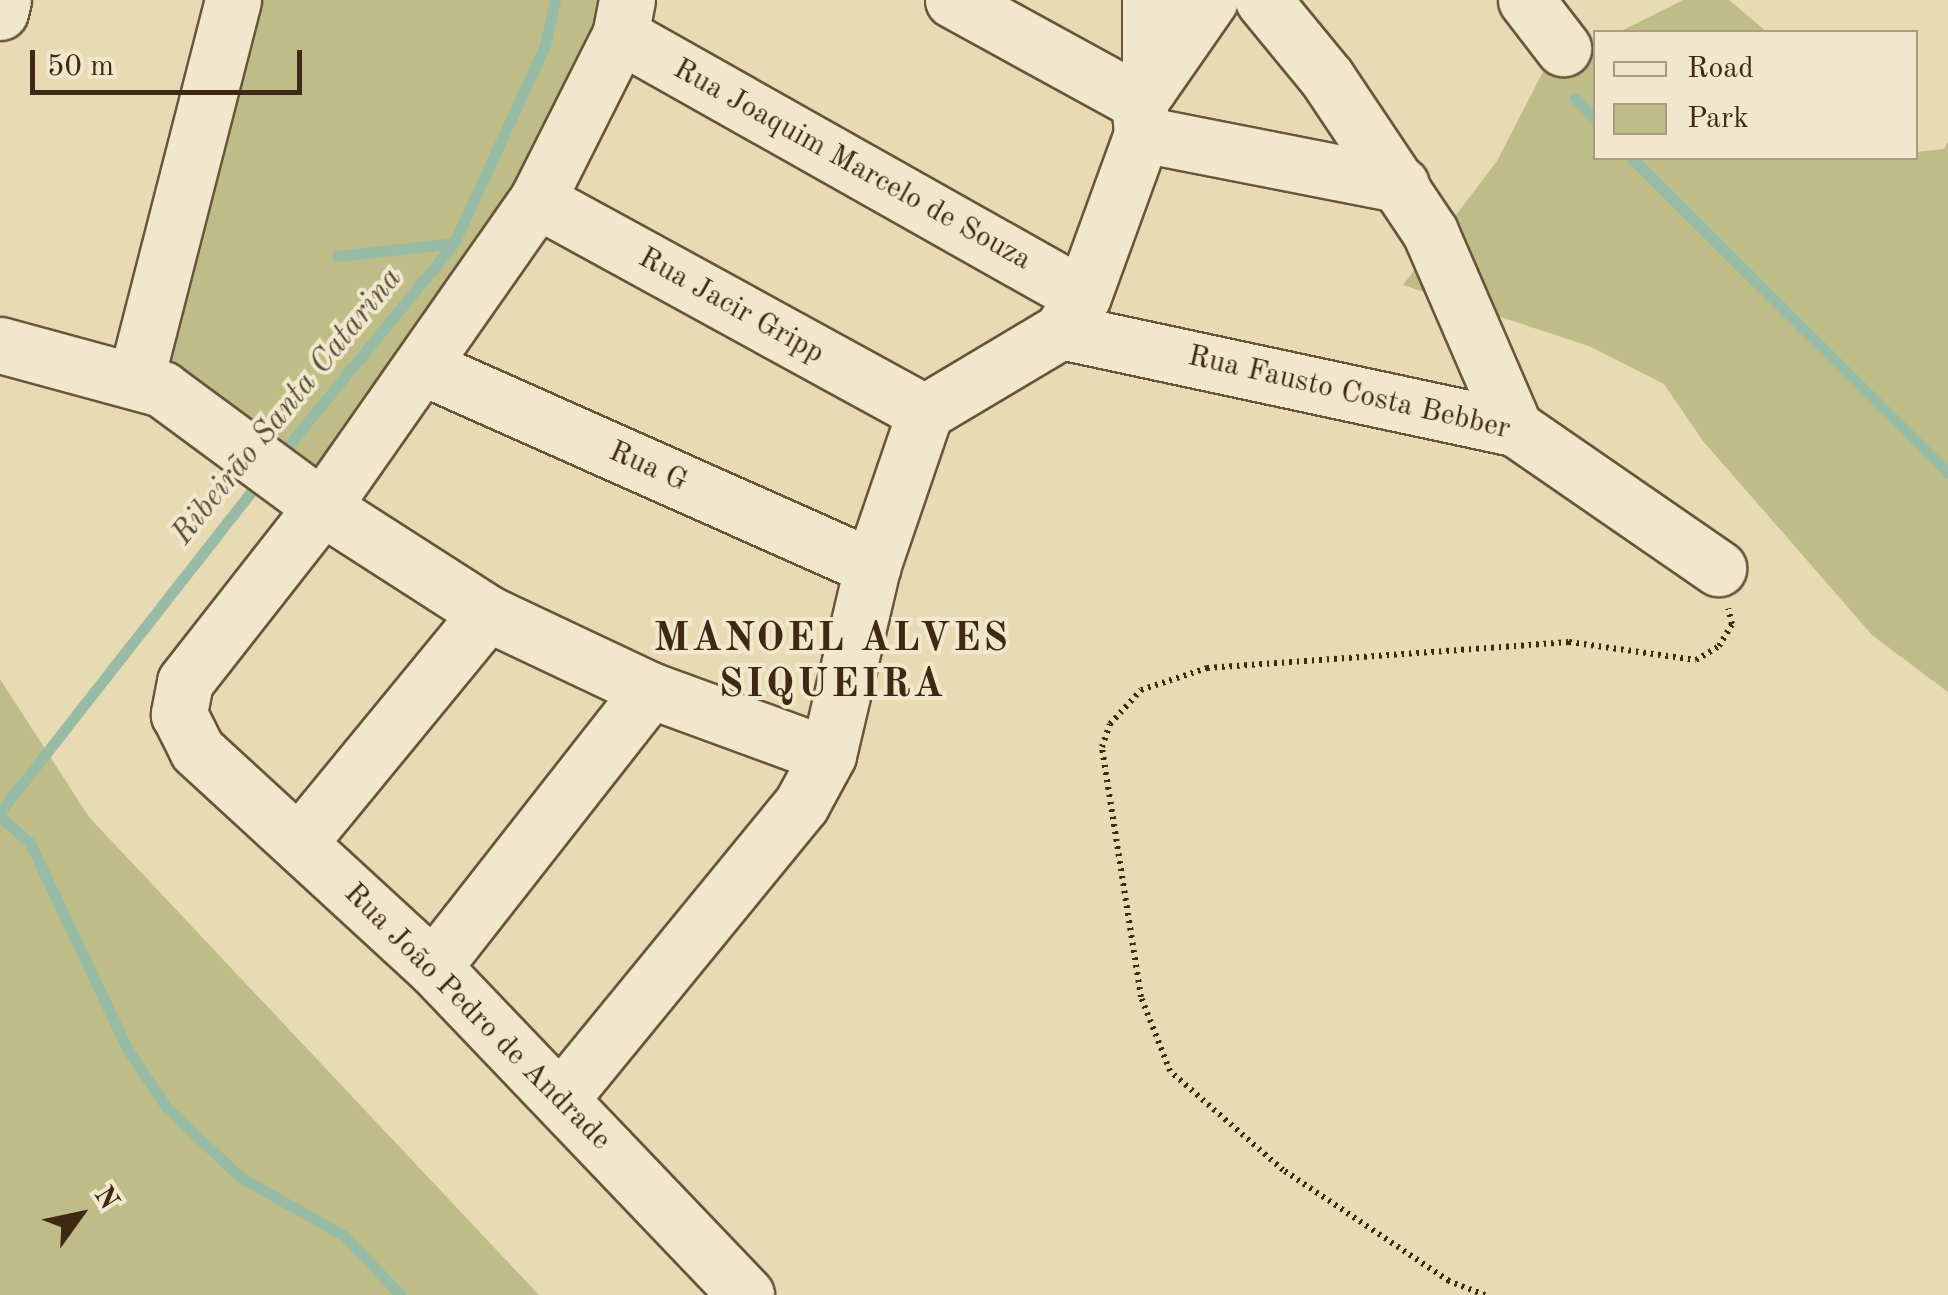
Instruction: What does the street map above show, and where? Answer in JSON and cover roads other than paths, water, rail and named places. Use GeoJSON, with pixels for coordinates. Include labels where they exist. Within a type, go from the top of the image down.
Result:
{"type":"FeatureCollection","features":[{"type":"Feature","properties":{"kind":"street"},"geometry":{"type":"LineString","coordinates":[[0,12],[3,0]]}},
{"type":"Feature","properties":{"kind":"street"},"geometry":{"type":"LineString","coordinates":[[136,378],[233,0]]}},
{"type":"Feature","properties":{"kind":"street"},"geometry":{"type":"LineString","coordinates":[[953,0],[1144,108],[1401,184]]}},
{"type":"Feature","properties":{"kind":"street"},"geometry":{"type":"LineString","coordinates":[[1144,108],[1150,0]]}},
{"type":"Feature","properties":{"kind":"street"},"geometry":{"type":"LineString","coordinates":[[560,1098],[801,805],[828,755],[872,568],[925,412],[1072,314],[1144,108],[1210,0]]}},
{"type":"Feature","properties":{"kind":"street"},"geometry":{"type":"LineString","coordinates":[[1264,0],[1401,184],[1430,232],[1515,428]]}},
{"type":"Feature","properties":{"kind":"street"},"geometry":{"type":"LineString","coordinates":[[1526,0],[1564,48]]}},
{"type":"Feature","properties":{"kind":"street"},"geometry":{"type":"LineString","coordinates":[[285,481],[423,367],[537,200],[624,17]]}},
{"type":"Feature","properties":{"kind":"street","name":"Rua Joaquim Marcelo de Souza"},"geometry":{"type":"LineString","coordinates":[[624,17],[1072,314]]}},
{"type":"Feature","properties":{"kind":"street","name":"Rua Jacir Gripp"},"geometry":{"type":"LineString","coordinates":[[537,200],[925,412]]}},
{"type":"Feature","properties":{"kind":"street","name":"Rua Fausto Costa Bebber"},"geometry":{"type":"LineString","coordinates":[[1072,314],[1515,428],[1718,568]]}},
{"type":"Feature","properties":{"kind":"street"},"geometry":{"type":"LineString","coordinates":[[0,345],[136,378],[162,389],[285,481],[487,613],[650,690],[828,755]]}},
{"type":"Feature","properties":{"kind":"street","name":"Rua G"},"geometry":{"type":"LineString","coordinates":[[423,367],[872,568]]}},
{"type":"Feature","properties":{"kind":"street","name":"Rua João Pedro de Andrade"},"geometry":{"type":"LineString","coordinates":[[285,481],[185,682],[178,714],[197,750],[433,967],[746,1295]]}},
{"type":"Feature","properties":{"kind":"street"},"geometry":{"type":"LineString","coordinates":[[300,841],[487,613]]}},
{"type":"Feature","properties":{"kind":"street"},"geometry":{"type":"LineString","coordinates":[[433,967],[650,690]]}},
{"type":"Feature","properties":{"kind":"waterway","name":"Ribeirão Santa Catarina"},"geometry":{"type":"LineString","coordinates":[[279,457],[454,243],[545,45],[555,0]]}},
{"type":"Feature","properties":{"kind":"waterway"},"geometry":{"type":"LineString","coordinates":[[1575,98],[1593,116]]}},
{"type":"Feature","properties":{"kind":"waterway"},"geometry":{"type":"LineString","coordinates":[[1634,160],[1948,473]]}},
{"type":"Feature","properties":{"kind":"waterway"},"geometry":{"type":"LineString","coordinates":[[337,256],[454,243]]}},
{"type":"Feature","properties":{"kind":"waterway","name":"Ribeirão Santa Catarina"},"geometry":{"type":"LineString","coordinates":[[0,812],[261,479]]}},
{"type":"Feature","properties":{"kind":"waterway"},"geometry":{"type":"LineString","coordinates":[[0,816],[30,843],[128,1050],[167,1108],[240,1177],[343,1235],[401,1295]]}},
{"type":"Feature","properties":{"kind":"district","name":"MANOEL ALVES SIQUEIRA"},"geometry":{"type":"Point","coordinates":[832,663]}}]}
